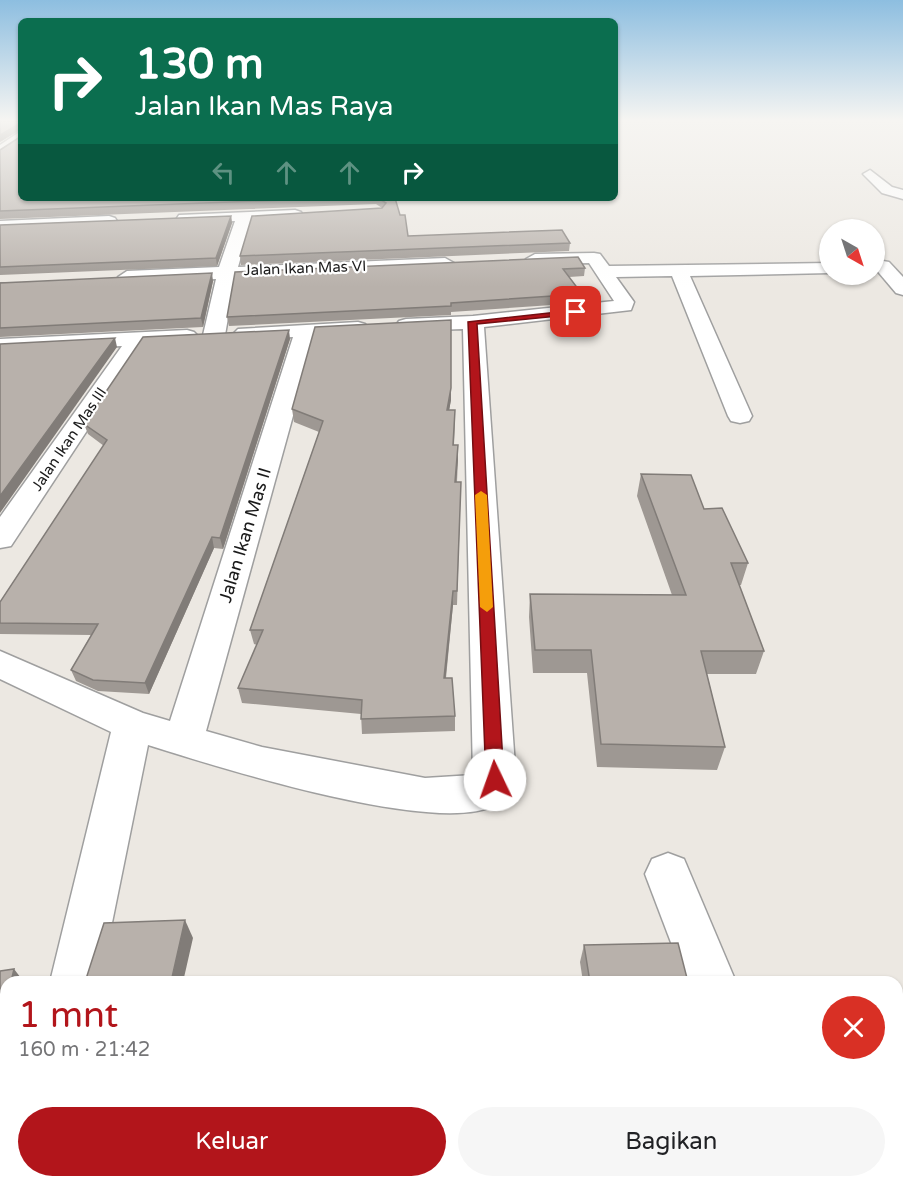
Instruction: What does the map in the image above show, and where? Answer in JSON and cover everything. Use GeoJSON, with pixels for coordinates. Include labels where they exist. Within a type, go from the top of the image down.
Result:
{"type":"FeatureCollection","features":[{"type":"Feature","properties":{"kind":"street"},"geometry":{"type":"LineString","coordinates":[[872,176],[886,190],[903,195]]}},
{"type":"Feature","properties":{"kind":"street"},"geometry":{"type":"LineString","coordinates":[[40,224],[56,207]]}},
{"type":"Feature","properties":{"kind":"street"},"geometry":{"type":"LineString","coordinates":[[170,219],[310,214]]}},
{"type":"Feature","properties":{"kind":"street"},"geometry":{"type":"LineString","coordinates":[[214,335],[227,272],[244,217]]}},
{"type":"Feature","properties":{"kind":"street"},"geometry":{"type":"LineString","coordinates":[[0,225],[124,220]]}},
{"type":"Feature","properties":{"kind":"street"},"geometry":{"type":"LineString","coordinates":[[0,345],[473,322],[624,306],[624,302],[595,259],[590,257],[512,260]]}},
{"type":"Feature","properties":{"kind":"street","name":"Jalan Ikan Mas VI"},"geometry":{"type":"LineString","coordinates":[[104,278],[465,262]]}},
{"type":"Feature","properties":{"kind":"street"},"geometry":{"type":"LineString","coordinates":[[885,266],[903,266]]}},
{"type":"Feature","properties":{"kind":"street"},"geometry":{"type":"LineString","coordinates":[[604,272],[819,268]]}},
{"type":"Feature","properties":{"kind":"street"},"geometry":{"type":"LineString","coordinates":[[678,271],[740,416]]}},
{"type":"Feature","properties":{"kind":"street"},"geometry":{"type":"LineString","coordinates":[[885,272],[903,289]]}},
{"type":"Feature","properties":{"kind":"street"},"geometry":{"type":"LineString","coordinates":[[0,664],[132,725],[262,764],[425,796],[474,794],[489,789],[495,780],[473,322]]}},
{"type":"Feature","properties":{"kind":"street","name":"Jalan Ikan Mas II"},"geometry":{"type":"LineString","coordinates":[[184,740],[306,330]]}},
{"type":"Feature","properties":{"kind":"street","name":"Jalan Ikan Mas III"},"geometry":{"type":"LineString","coordinates":[[0,539],[138,338]]}},
{"type":"Feature","properties":{"kind":"street"},"geometry":{"type":"LineString","coordinates":[[76,976],[132,725]]}},
{"type":"Feature","properties":{"kind":"street"},"geometry":{"type":"LineString","coordinates":[[668,873],[709,976]]}},
{"type":"Feature","properties":{"kind":"building"},"geometry":{"type":"Polygon","coordinates":[[[0,176],[18,176],[18,201],[258,201],[0,211],[0,176]]]}},
{"type":"Feature","properties":{"kind":"building"},"geometry":{"type":"Polygon","coordinates":[[[383,201],[396,201],[400,215],[405,215],[408,236],[562,230],[570,243],[240,256],[252,216],[382,208],[386,203],[383,201]]]}},
{"type":"Feature","properties":{"kind":"building"},"geometry":{"type":"Polygon","coordinates":[[[231,216],[216,258],[0,267],[0,225],[231,216]]]}},
{"type":"Feature","properties":{"kind":"building"},"geometry":{"type":"Polygon","coordinates":[[[578,257],[585,268],[563,269],[582,294],[451,303],[451,306],[227,317],[235,272],[578,257]]]}},
{"type":"Feature","properties":{"kind":"building"},"geometry":{"type":"Polygon","coordinates":[[[212,273],[201,318],[0,328],[0,283],[212,273]]]}},
{"type":"Feature","properties":{"kind":"building"},"geometry":{"type":"Polygon","coordinates":[[[451,320],[451,388],[447,410],[455,410],[453,445],[458,445],[455,482],[461,482],[457,591],[453,591],[444,678],[452,678],[455,716],[361,719],[362,700],[238,688],[263,630],[250,630],[323,421],[292,409],[315,327],[451,320]]]}},
{"type":"Feature","properties":{"kind":"building"},"geometry":{"type":"Polygon","coordinates":[[[289,330],[220,538],[212,537],[145,683],[93,680],[71,670],[98,624],[0,623],[0,602],[107,440],[84,424],[143,337],[289,330]]]}},
{"type":"Feature","properties":{"kind":"building"},"geometry":{"type":"Polygon","coordinates":[[[115,338],[0,496],[0,344],[115,338]]]}},
{"type":"Feature","properties":{"kind":"building"},"geometry":{"type":"Polygon","coordinates":[[[641,474],[691,475],[704,509],[722,508],[748,563],[731,563],[764,651],[701,651],[725,747],[601,744],[591,650],[535,650],[530,594],[686,595],[641,474]]]}},
{"type":"Feature","properties":{"kind":"building"},"geometry":{"type":"Polygon","coordinates":[[[185,920],[172,976],[87,976],[104,923],[185,920]]]}},
{"type":"Feature","properties":{"kind":"building"},"geometry":{"type":"Polygon","coordinates":[[[678,943],[686,976],[589,976],[584,945],[678,943]]]}},
{"type":"Feature","properties":{"kind":"building"},"geometry":{"type":"Polygon","coordinates":[[[14,969],[12,976],[0,976],[0,971],[14,969]]]}},
{"type":"Feature","properties":{"kind":"slow traffic"},"geometry":{"type":"LineString","coordinates":[[481,495],[487,607]]}},
{"type":"Feature","properties":{"kind":"route"},"geometry":{"type":"LineString","coordinates":[[495,780],[473,322],[576,312]]}}]}
